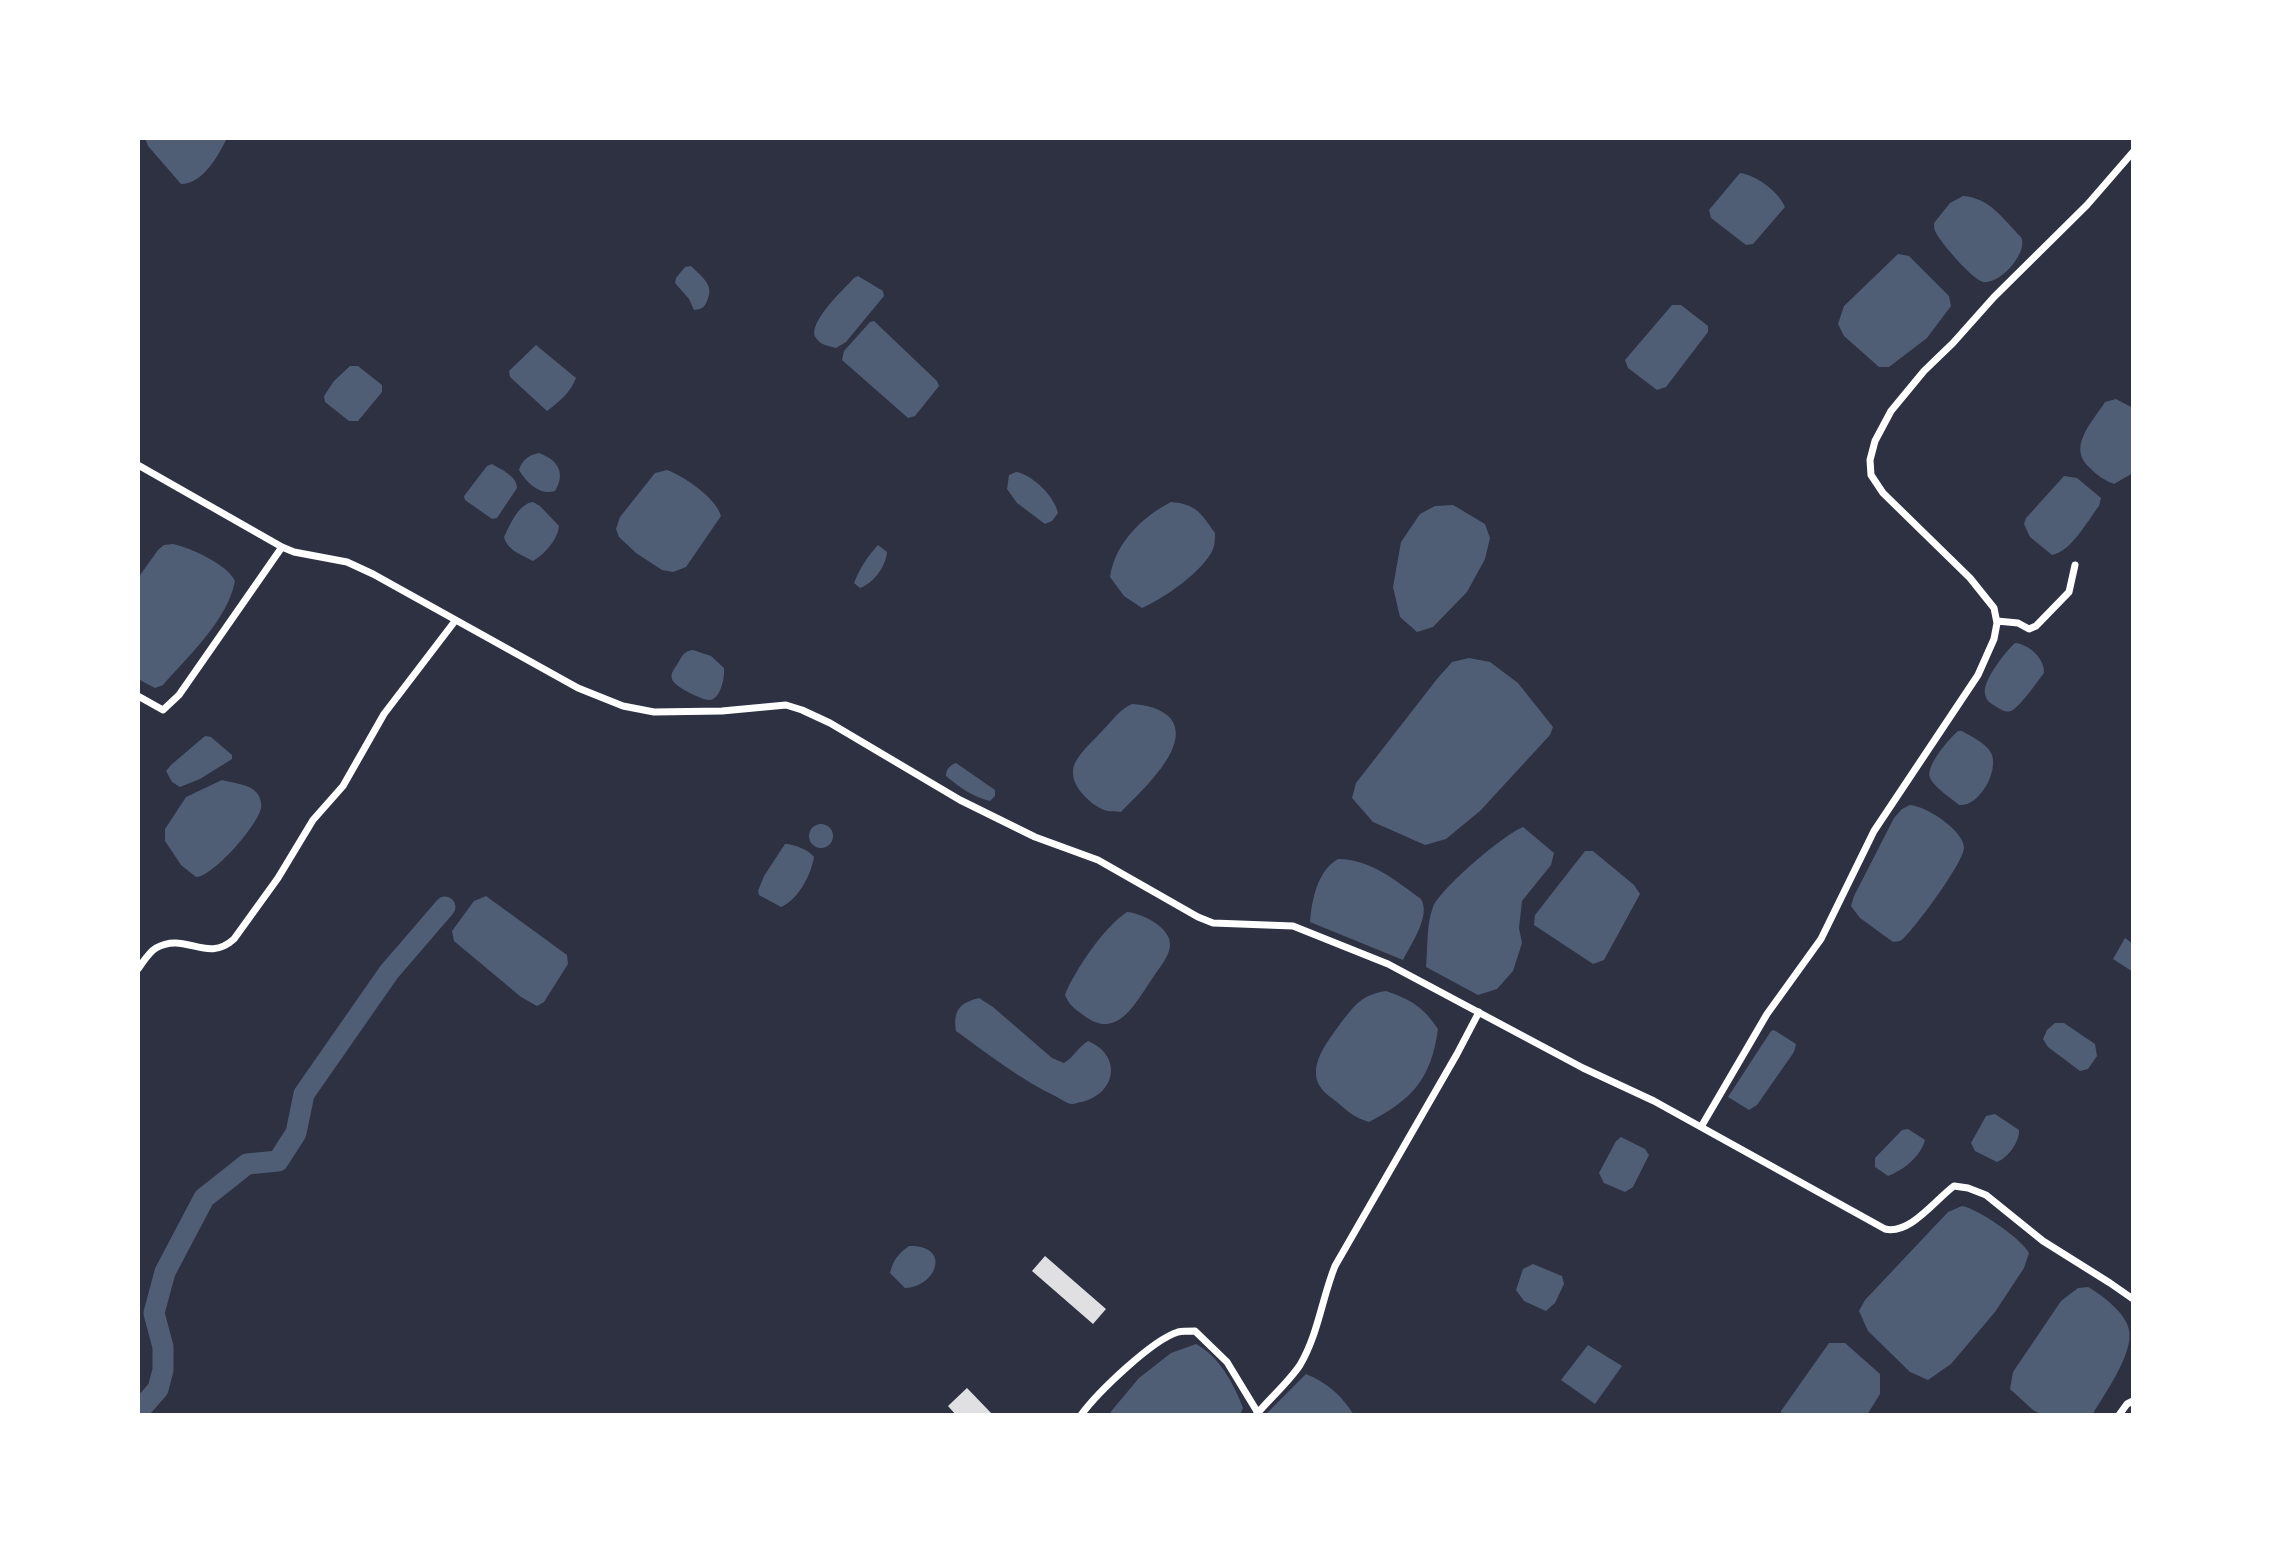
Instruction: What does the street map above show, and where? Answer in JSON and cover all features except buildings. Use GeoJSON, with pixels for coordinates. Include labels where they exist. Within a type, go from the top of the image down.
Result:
{"type":"FeatureCollection","features":[{"type":"Feature","properties":{"kind":"street"},"geometry":{"type":"LineString","coordinates":[[1701,1127],[1767,1014],[1821,939],[1874,831],[1978,675],[1994,639],[1997,621],[1994,608],[1970,578],[1884,493],[1871,475],[1870,460],[1875,441],[1891,411],[1924,371],[2087,205],[2133,152]]}},
{"type":"Feature","properties":{"kind":"street"},"geometry":{"type":"LineString","coordinates":[[138,465],[282,547],[294,552],[346,562],[384,580],[579,688],[623,706],[653,712],[722,711],[786,705],[802,710],[830,723],[960,800],[1035,837],[1097,860],[1198,917],[1213,923],[1293,926],[1388,964],[1571,1062],[1654,1101],[1885,1229],[1901,1229],[1917,1219],[1954,1186],[1986,1195],[2043,1241],[2133,1299]]}},
{"type":"Feature","properties":{"kind":"street"},"geometry":{"type":"LineString","coordinates":[[138,696],[163,710],[179,695],[282,547]]}},
{"type":"Feature","properties":{"kind":"street"},"geometry":{"type":"LineString","coordinates":[[1997,621],[2018,623],[2029,629],[2036,626],[2069,592],[2075,565]]}},
{"type":"Feature","properties":{"kind":"street"},"geometry":{"type":"LineString","coordinates":[[138,969],[154,949],[173,942],[216,950],[226,947],[234,940],[278,878],[313,820],[343,786],[384,715],[455,621]]}},
{"type":"Feature","properties":{"kind":"street"},"geometry":{"type":"LineString","coordinates":[[1081,1415],[1095,1396],[1149,1350],[1178,1332],[1195,1331],[1227,1362],[1257,1414],[1299,1365],[1313,1333],[1335,1266],[1479,1012]]}},
{"type":"Feature","properties":{"kind":"street"},"geometry":{"type":"LineString","coordinates":[[2119,1415],[2127,1404],[2133,1401]]}},
{"type":"Feature","properties":{"kind":"water"},"geometry":{"type":"Polygon","coordinates":[[[145,138],[227,138],[203,174],[189,183],[181,184],[148,146],[145,138]]]}},
{"type":"Feature","properties":{"kind":"water"},"geometry":{"type":"Polygon","coordinates":[[[1740,173],[1766,185],[1785,207],[1753,244],[1746,245],[1711,218],[1709,210],[1740,173]]]}},
{"type":"Feature","properties":{"kind":"water"},"geometry":{"type":"Polygon","coordinates":[[[1963,196],[1988,205],[2021,237],[2021,251],[2017,259],[2005,273],[1990,282],[1983,282],[1972,275],[1951,253],[1935,230],[1934,223],[1950,203],[1963,196]]]}},
{"type":"Feature","properties":{"kind":"water"},"geometry":{"type":"Polygon","coordinates":[[[1898,254],[1909,256],[1949,296],[1951,306],[1927,338],[1889,367],[1879,367],[1844,336],[1838,324],[1844,306],[1898,254]]]}},
{"type":"Feature","properties":{"kind":"water"},"geometry":{"type":"Polygon","coordinates":[[[691,266],[706,282],[709,290],[705,305],[701,309],[694,310],[689,299],[675,283],[685,267],[691,266]]]}},
{"type":"Feature","properties":{"kind":"water"},"geometry":{"type":"Polygon","coordinates":[[[858,276],[883,291],[884,296],[846,342],[836,348],[822,344],[814,332],[816,324],[835,298],[858,276]]]}},
{"type":"Feature","properties":{"kind":"water"},"geometry":{"type":"Polygon","coordinates":[[[1672,305],[1681,305],[1708,326],[1708,332],[1666,387],[1657,390],[1628,368],[1625,360],[1672,305]]]}},
{"type":"Feature","properties":{"kind":"water"},"geometry":{"type":"Polygon","coordinates":[[[874,321],[937,381],[939,386],[915,416],[908,418],[842,360],[844,351],[870,322],[874,321]]]}},
{"type":"Feature","properties":{"kind":"water"},"geometry":{"type":"Polygon","coordinates":[[[536,345],[576,378],[568,392],[547,411],[510,377],[509,371],[536,345]]]}},
{"type":"Feature","properties":{"kind":"water"},"geometry":{"type":"Polygon","coordinates":[[[350,366],[358,366],[382,385],[382,392],[358,421],[349,421],[325,402],[324,396],[334,381],[350,366]]]}},
{"type":"Feature","properties":{"kind":"water"},"geometry":{"type":"Polygon","coordinates":[[[2116,399],[2133,408],[2133,473],[2114,484],[2099,476],[2084,461],[2081,444],[2088,427],[2105,402],[2116,399]]]}},
{"type":"Feature","properties":{"kind":"water"},"geometry":{"type":"Polygon","coordinates":[[[539,453],[551,459],[558,468],[560,478],[555,491],[539,490],[525,479],[519,470],[526,458],[539,453]]]}},
{"type":"Feature","properties":{"kind":"water"},"geometry":{"type":"Polygon","coordinates":[[[492,464],[512,477],[517,488],[497,518],[492,519],[465,500],[464,496],[487,466],[492,464]]]}},
{"type":"Feature","properties":{"kind":"water"},"geometry":{"type":"Polygon","coordinates":[[[667,470],[698,488],[713,502],[721,516],[686,567],[673,572],[662,570],[636,553],[619,537],[616,529],[620,517],[655,473],[667,470]]]}},
{"type":"Feature","properties":{"kind":"water"},"geometry":{"type":"Polygon","coordinates":[[[1016,472],[1029,477],[1048,494],[1058,513],[1052,521],[1045,524],[1017,503],[1007,489],[1009,475],[1016,472]]]}},
{"type":"Feature","properties":{"kind":"water"},"geometry":{"type":"Polygon","coordinates":[[[2064,476],[2077,478],[2101,498],[2099,506],[2072,542],[2059,553],[2052,555],[2030,537],[2024,524],[2026,518],[2064,476]]]}},
{"type":"Feature","properties":{"kind":"water"},"geometry":{"type":"Polygon","coordinates":[[[533,502],[559,526],[550,546],[533,561],[512,549],[504,537],[519,511],[533,502]]]}},
{"type":"Feature","properties":{"kind":"water"},"geometry":{"type":"Polygon","coordinates":[[[1171,502],[1192,507],[1202,515],[1215,533],[1214,547],[1192,575],[1161,598],[1142,608],[1124,596],[1110,577],[1113,565],[1124,542],[1140,523],[1171,502]]]}},
{"type":"Feature","properties":{"kind":"water"},"geometry":{"type":"Polygon","coordinates":[[[1453,505],[1485,524],[1490,538],[1485,559],[1467,592],[1433,627],[1417,632],[1400,617],[1393,587],[1401,542],[1420,514],[1435,506],[1453,505]]]}},
{"type":"Feature","properties":{"kind":"water"},"geometry":{"type":"Polygon","coordinates":[[[173,544],[217,563],[235,581],[231,596],[216,624],[163,685],[155,688],[138,679],[138,578],[158,550],[164,545],[173,544]]]}},
{"type":"Feature","properties":{"kind":"water"},"geometry":{"type":"Polygon","coordinates":[[[878,545],[887,552],[884,563],[874,578],[860,588],[854,583],[864,563],[878,545]]]}},
{"type":"Feature","properties":{"kind":"water"},"geometry":{"type":"Polygon","coordinates":[[[2015,643],[2026,646],[2035,653],[2042,663],[2044,673],[2019,705],[2007,711],[1988,701],[1985,688],[1996,667],[2015,643]]]}},
{"type":"Feature","properties":{"kind":"water"},"geometry":{"type":"Polygon","coordinates":[[[693,650],[711,656],[724,668],[721,687],[713,699],[694,695],[672,679],[672,673],[682,656],[693,650]]]}},
{"type":"Feature","properties":{"kind":"water"},"geometry":{"type":"Polygon","coordinates":[[[1469,658],[1490,662],[1518,683],[1553,727],[1550,735],[1480,811],[1446,839],[1425,845],[1373,822],[1352,798],[1356,783],[1437,679],[1452,662],[1469,658]]]}},
{"type":"Feature","properties":{"kind":"water"},"geometry":{"type":"Polygon","coordinates":[[[1132,704],[1153,708],[1167,715],[1176,730],[1175,743],[1161,769],[1121,812],[1106,811],[1080,791],[1073,777],[1073,770],[1084,750],[1120,712],[1132,704]]]}},
{"type":"Feature","properties":{"kind":"water"},"geometry":{"type":"Polygon","coordinates":[[[1958,731],[1983,744],[1990,751],[1993,762],[1989,779],[1980,795],[1973,801],[1959,805],[1936,785],[1929,773],[1939,753],[1958,731]]]}},
{"type":"Feature","properties":{"kind":"water"},"geometry":{"type":"Polygon","coordinates":[[[205,736],[211,737],[232,755],[232,759],[200,779],[180,787],[172,782],[166,771],[205,736]]]}},
{"type":"Feature","properties":{"kind":"water"},"geometry":{"type":"Polygon","coordinates":[[[956,763],[995,790],[995,796],[990,801],[978,797],[946,776],[949,768],[956,763]]]}},
{"type":"Feature","properties":{"kind":"water"},"geometry":{"type":"Polygon","coordinates":[[[222,780],[254,790],[260,798],[261,808],[252,826],[234,849],[213,869],[196,877],[181,865],[165,841],[165,829],[186,797],[222,780]]]}},
{"type":"Feature","properties":{"kind":"water"},"geometry":{"type":"Polygon","coordinates":[[[1910,805],[1943,820],[1957,833],[1964,847],[1957,866],[1928,909],[1903,939],[1893,942],[1860,918],[1851,906],[1894,818],[1910,805]]]}},
{"type":"Feature","properties":{"kind":"water"},"geometry":{"type":"Polygon","coordinates":[[[816,824],[826,824],[833,831],[833,841],[826,848],[816,848],[809,841],[809,831],[816,824]]]}},
{"type":"Feature","properties":{"kind":"water"},"geometry":{"type":"Polygon","coordinates":[[[1523,827],[1554,853],[1551,865],[1522,901],[1519,928],[1522,943],[1513,971],[1497,989],[1478,995],[1426,967],[1431,914],[1438,898],[1460,875],[1502,840],[1523,827]]]}},
{"type":"Feature","properties":{"kind":"water"},"geometry":{"type":"Polygon","coordinates":[[[785,844],[801,848],[814,857],[803,886],[793,899],[781,907],[759,895],[758,891],[764,876],[785,844]]]}},
{"type":"Feature","properties":{"kind":"water"},"geometry":{"type":"Polygon","coordinates":[[[1585,851],[1593,851],[1634,885],[1640,894],[1604,960],[1593,964],[1534,925],[1535,915],[1585,851]]]}},
{"type":"Feature","properties":{"kind":"water"},"geometry":{"type":"Polygon","coordinates":[[[1338,859],[1372,867],[1421,899],[1424,913],[1422,922],[1403,960],[1310,922],[1320,878],[1338,859]]]}},
{"type":"Feature","properties":{"kind":"water"},"geometry":{"type":"Polygon","coordinates":[[[486,896],[567,955],[568,964],[544,1002],[537,1006],[521,997],[454,941],[452,931],[474,901],[486,896]]]}},
{"type":"Feature","properties":{"kind":"water"},"geometry":{"type":"Polygon","coordinates":[[[1127,912],[1148,918],[1161,928],[1169,939],[1169,950],[1163,963],[1124,1016],[1106,1024],[1095,1022],[1075,1009],[1065,995],[1091,950],[1127,912]]]}},
{"type":"Feature","properties":{"kind":"water"},"geometry":{"type":"Polygon","coordinates":[[[2125,938],[2133,944],[2133,972],[2113,959],[2125,938]]]}},
{"type":"Feature","properties":{"kind":"water"},"geometry":{"type":"Polygon","coordinates":[[[1386,991],[1416,1005],[1438,1029],[1430,1061],[1417,1086],[1397,1105],[1369,1122],[1352,1114],[1324,1092],[1317,1080],[1317,1063],[1325,1046],[1350,1011],[1364,998],[1386,991]]]}},
{"type":"Feature","properties":{"kind":"water"},"geometry":{"type":"Polygon","coordinates":[[[979,998],[1052,1058],[1064,1063],[1088,1041],[1099,1047],[1106,1055],[1111,1073],[1102,1091],[1082,1102],[1066,1102],[1018,1075],[956,1031],[959,1009],[967,1002],[979,998]]]}},
{"type":"Feature","properties":{"kind":"water"},"geometry":{"type":"Polygon","coordinates":[[[2055,1023],[2064,1023],[2095,1044],[2097,1056],[2088,1069],[2080,1071],[2048,1047],[2043,1039],[2047,1030],[2055,1023]]]}},
{"type":"Feature","properties":{"kind":"water"},"geometry":{"type":"Polygon","coordinates":[[[1774,1030],[1796,1044],[1794,1052],[1757,1105],[1749,1110],[1728,1097],[1774,1030]]]}},
{"type":"Feature","properties":{"kind":"water"},"geometry":{"type":"Polygon","coordinates":[[[1995,1114],[2019,1130],[2018,1139],[2012,1149],[1997,1162],[1975,1151],[1971,1143],[1986,1116],[1995,1114]]]}},
{"type":"Feature","properties":{"kind":"water"},"geometry":{"type":"Polygon","coordinates":[[[1908,1129],[1925,1140],[1923,1146],[1911,1162],[1888,1176],[1875,1167],[1875,1158],[1902,1130],[1908,1129]]]}},
{"type":"Feature","properties":{"kind":"water"},"geometry":{"type":"Polygon","coordinates":[[[1621,1137],[1645,1149],[1649,1155],[1633,1187],[1625,1192],[1604,1183],[1599,1173],[1616,1141],[1621,1137]]]}},
{"type":"Feature","properties":{"kind":"water"},"geometry":{"type":"Polygon","coordinates":[[[1962,1206],[1978,1212],[1998,1225],[2018,1240],[2029,1253],[2024,1268],[1995,1312],[1951,1364],[1928,1380],[1910,1372],[1868,1331],[1859,1311],[1865,1300],[1948,1212],[1962,1206]]]}},
{"type":"Feature","properties":{"kind":"water"},"geometry":{"type":"Polygon","coordinates":[[[909,1246],[922,1247],[931,1252],[935,1266],[925,1281],[905,1288],[890,1273],[897,1257],[909,1246]]]}},
{"type":"Feature","properties":{"kind":"water"},"geometry":{"type":"Polygon","coordinates":[[[1533,1264],[1562,1276],[1564,1284],[1555,1303],[1546,1311],[1524,1301],[1516,1290],[1523,1269],[1533,1264]]]}},
{"type":"Feature","properties":{"kind":"water"},"geometry":{"type":"Polygon","coordinates":[[[2088,1287],[2118,1311],[2127,1324],[2129,1339],[2123,1362],[2092,1415],[2042,1415],[2010,1389],[2013,1372],[2061,1301],[2078,1288],[2088,1287]]]}},
{"type":"Feature","properties":{"kind":"water"},"geometry":{"type":"Polygon","coordinates":[[[1829,1343],[1845,1343],[1880,1374],[1880,1394],[1867,1415],[1781,1415],[1781,1411],[1829,1343]]]}},
{"type":"Feature","properties":{"kind":"water"},"geometry":{"type":"Polygon","coordinates":[[[1196,1344],[1212,1356],[1225,1372],[1243,1408],[1240,1415],[1108,1415],[1139,1378],[1171,1353],[1196,1344]]]}},
{"type":"Feature","properties":{"kind":"water"},"geometry":{"type":"Polygon","coordinates":[[[1588,1345],[1622,1366],[1595,1404],[1561,1380],[1588,1345]]]}},
{"type":"Feature","properties":{"kind":"water"},"geometry":{"type":"Polygon","coordinates":[[[1306,1374],[1333,1390],[1354,1415],[1265,1415],[1306,1374]]]}},
{"type":"Feature","properties":{"kind":"waterway"},"geometry":{"type":"LineString","coordinates":[[138,1408],[158,1389],[163,1370],[163,1347],[154,1313],[165,1272],[204,1198],[247,1164],[278,1161],[296,1133],[304,1094],[389,972],[445,907]]}}]}
